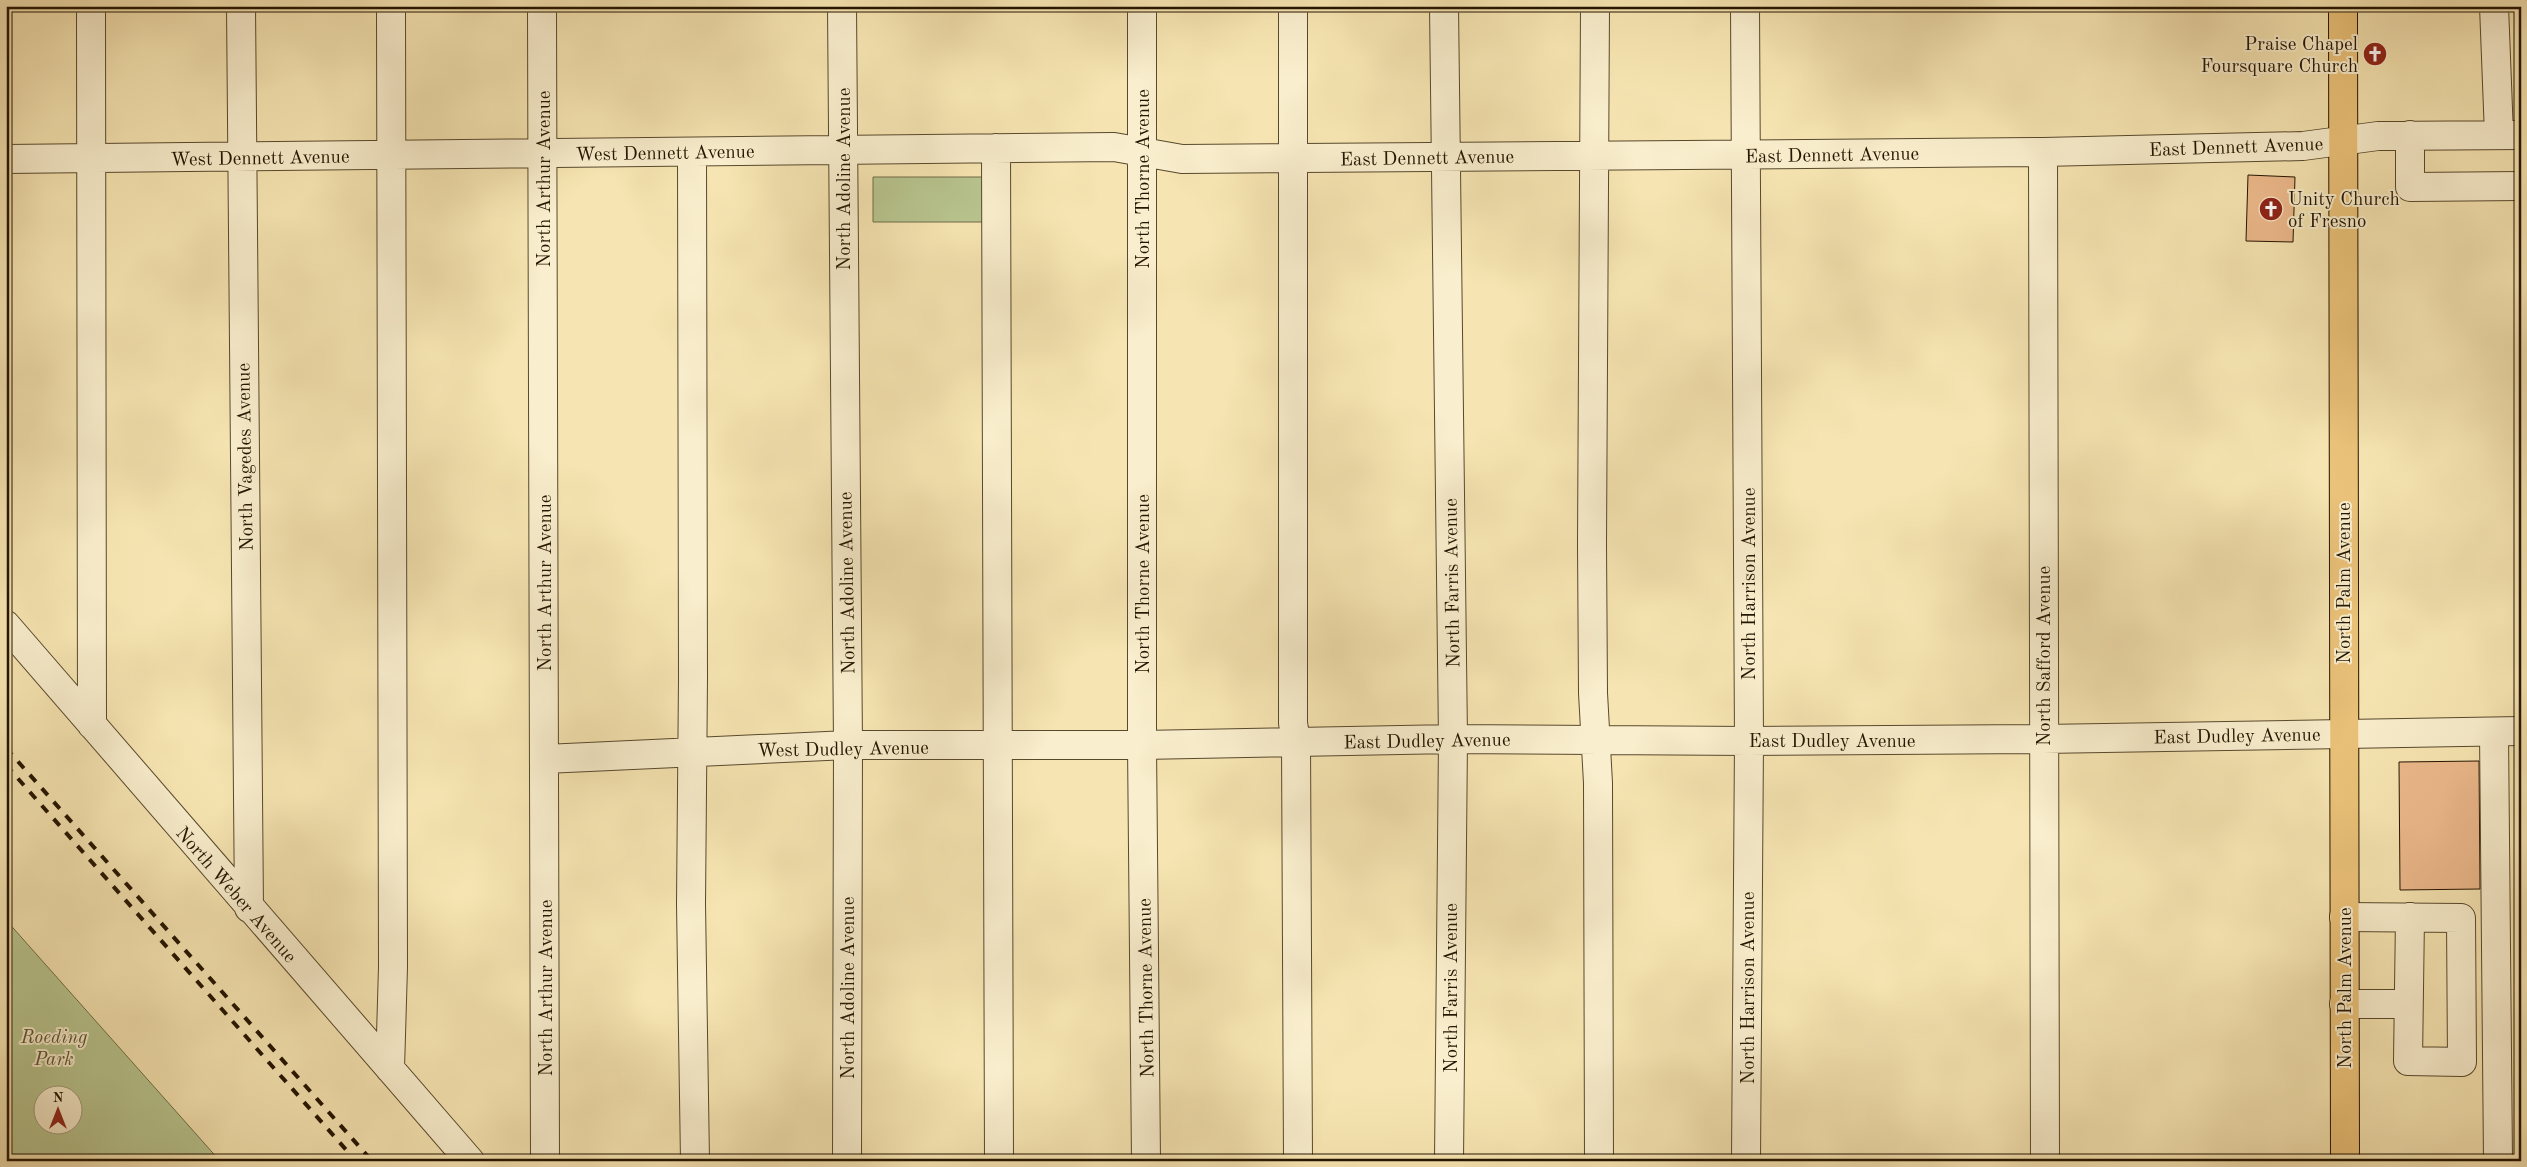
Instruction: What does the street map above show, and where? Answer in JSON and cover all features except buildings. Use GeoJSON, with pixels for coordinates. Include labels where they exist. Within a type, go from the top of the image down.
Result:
{"type":"FeatureCollection","features":[{"type":"Feature","properties":{"kind":"main road","name":"North Palm Avenue"},"geometry":{"type":"LineString","coordinates":[[2343,6],[2345,1161]]}},
{"type":"Feature","properties":{"kind":"street"},"geometry":{"type":"LineString","coordinates":[[91,6],[92,725]]}},
{"type":"Feature","properties":{"kind":"street","name":"North Vagedes Avenue"},"geometry":{"type":"LineString","coordinates":[[241,6],[249,908]]}},
{"type":"Feature","properties":{"kind":"street"},"geometry":{"type":"LineString","coordinates":[[390,1069],[393,967],[391,6]]}},
{"type":"Feature","properties":{"kind":"street","name":"North Arthur Avenue"},"geometry":{"type":"LineString","coordinates":[[542,6],[545,1161]]}},
{"type":"Feature","properties":{"kind":"street","name":"North Adoline Avenue"},"geometry":{"type":"LineString","coordinates":[[842,6],[848,745],[847,1161]]}},
{"type":"Feature","properties":{"kind":"street","name":"North Thorne Avenue"},"geometry":{"type":"LineString","coordinates":[[1142,6],[1142,745],[1146,1161]]}},
{"type":"Feature","properties":{"kind":"street"},"geometry":{"type":"LineString","coordinates":[[1293,6],[1293,723],[1296,742],[1298,1161]]}},
{"type":"Feature","properties":{"kind":"street","name":"North Farris Avenue"},"geometry":{"type":"LineString","coordinates":[[1444,6],[1452,739],[1449,1161]]}},
{"type":"Feature","properties":{"kind":"street"},"geometry":{"type":"LineString","coordinates":[[1594,6],[1592,544],[1593,693],[1597,740],[1599,1161]]}},
{"type":"Feature","properties":{"kind":"street","name":"North Harrison Avenue"},"geometry":{"type":"LineString","coordinates":[[1745,6],[1749,741],[1746,1161]]}},
{"type":"Feature","properties":{"kind":"street"},"geometry":{"type":"LineString","coordinates":[[2494,6],[2510,135]]}},
{"type":"Feature","properties":{"kind":"street"},"geometry":{"type":"LineString","coordinates":[[2410,135],[2410,187],[2521,186]]}},
{"type":"Feature","properties":{"kind":"street","name":"East Dennett Avenue"},"geometry":{"type":"LineString","coordinates":[[1142,152],[1182,160],[2043,152],[2303,146],[2378,136],[2510,135]]}},
{"type":"Feature","properties":{"kind":"street","name":"West Dennett Avenue"},"geometry":{"type":"LineString","coordinates":[[6,159],[1114,147],[1142,152]]}},
{"type":"Feature","properties":{"kind":"street"},"geometry":{"type":"LineString","coordinates":[[996,148],[999,1161]]}},
{"type":"Feature","properties":{"kind":"street"},"geometry":{"type":"LineString","coordinates":[[692,152],[691,914],[696,1161]]}},
{"type":"Feature","properties":{"kind":"street","name":"North Safford Avenue"},"geometry":{"type":"LineString","coordinates":[[2043,152],[2045,1161]]}},
{"type":"Feature","properties":{"kind":"street","name":"North Weber Avenue"},"geometry":{"type":"LineString","coordinates":[[6,625],[249,908],[470,1161]]}},
{"type":"Feature","properties":{"kind":"street","name":"East Dudley Avenue"},"geometry":{"type":"LineString","coordinates":[[1142,745],[1452,739],[1749,741],[2043,739],[2521,731]]}},
{"type":"Feature","properties":{"kind":"street"},"geometry":{"type":"LineString","coordinates":[[2494,732],[2498,1161]]}},
{"type":"Feature","properties":{"kind":"street","name":"West Dudley Avenue"},"geometry":{"type":"LineString","coordinates":[[545,759],[848,745],[1142,745]]}},
{"type":"Feature","properties":{"kind":"street"},"geometry":{"type":"LineString","coordinates":[[2344,917],[2461,918],[2479,911],[2496,910]]}},
{"type":"Feature","properties":{"kind":"street"},"geometry":{"type":"LineString","coordinates":[[2410,918],[2408,1061],[2462,1062],[2461,918]]}},
{"type":"Feature","properties":{"kind":"street"},"geometry":{"type":"LineString","coordinates":[[2344,1004],[2408,1004]]}},
{"type":"Feature","properties":{"kind":"green space"},"geometry":{"type":"Polygon","coordinates":[[[873,177],[987,177],[987,222],[873,222],[873,177]]]}},
{"type":"Feature","properties":{"kind":"green space","name":"Roeding Park"},"geometry":{"type":"Polygon","coordinates":[[[6,920],[220,1161],[6,1161],[6,920]]]}},
{"type":"Feature","properties":{"kind":"railway"},"geometry":{"type":"LineString","coordinates":[[6,748],[372,1161]]}},
{"type":"Feature","properties":{"kind":"railway"},"geometry":{"type":"LineString","coordinates":[[6,765],[356,1161]]}},
{"type":"Feature","properties":{"kind":"place","name":"Praise Chapel Foursquare Church"},"geometry":{"type":"Point","coordinates":[2375,54]}},
{"type":"Feature","properties":{"kind":"place","name":"Unity Church of Fresno"},"geometry":{"type":"Point","coordinates":[2271,209]}}]}
